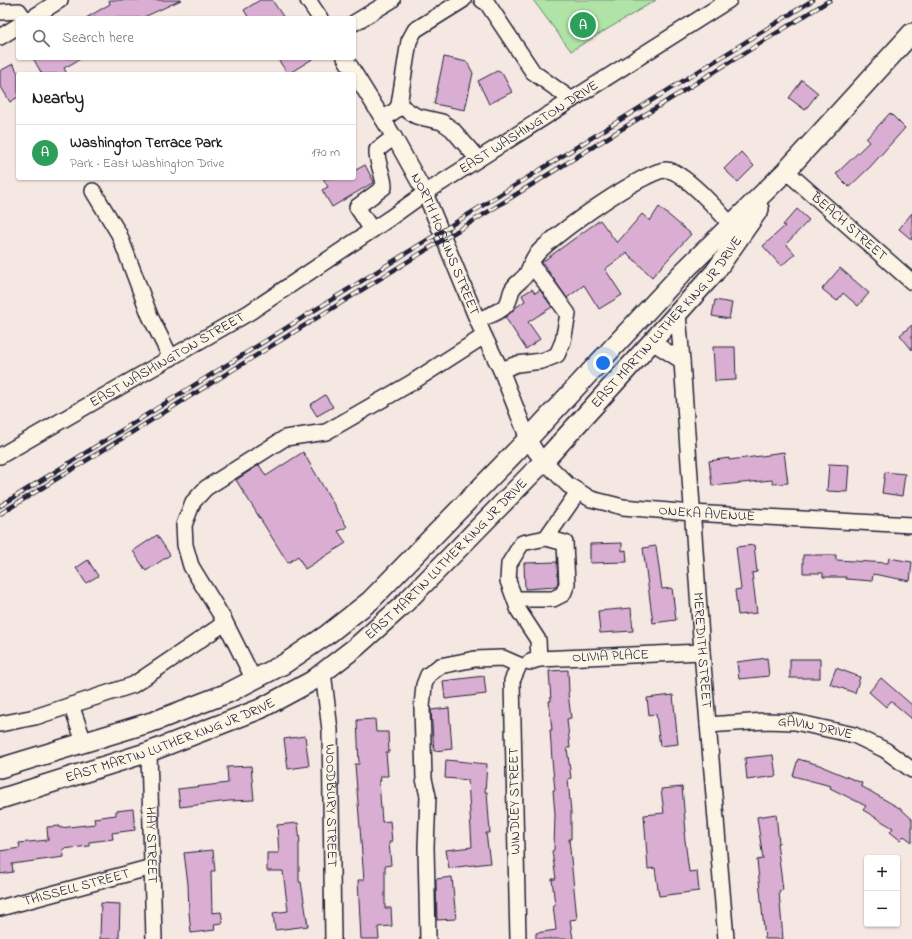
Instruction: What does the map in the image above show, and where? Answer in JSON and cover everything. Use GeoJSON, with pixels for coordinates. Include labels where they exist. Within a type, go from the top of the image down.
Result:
{"type":"FeatureCollection","features":[{"type":"Feature","properties":{"kind":"main road","name":"EAST MARTIN LUTHER KING JR DRIVE"},"geometry":{"type":"LineString","coordinates":[[0,768],[155,721],[228,693],[284,664],[328,634],[370,601],[528,439],[683,272],[786,171],[912,33]]}},
{"type":"Feature","properties":{"kind":"main road","name":"EAST MARTIN LUTHER KING JR DRIVE"},"geometry":{"type":"LineString","coordinates":[[0,799],[148,752],[260,709],[312,681],[356,648],[403,605],[544,461],[678,314],[715,272],[786,171]]}},
{"type":"Feature","properties":{"kind":"street"},"geometry":{"type":"LineString","coordinates":[[35,16],[60,0]]}},
{"type":"Feature","properties":{"kind":"street"},"geometry":{"type":"LineString","coordinates":[[308,0],[319,16]]}},
{"type":"Feature","properties":{"kind":"street"},"geometry":{"type":"LineString","coordinates":[[356,22],[392,0]]}},
{"type":"Feature","properties":{"kind":"street"},"geometry":{"type":"LineString","coordinates":[[382,119],[396,110],[399,105],[408,41],[415,30],[463,0]]}},
{"type":"Feature","properties":{"kind":"street"},"geometry":{"type":"LineString","coordinates":[[482,0],[487,3],[533,72],[572,100]]}},
{"type":"Feature","properties":{"kind":"street","name":"EAST WASHINGTON DRIVE"},"geometry":{"type":"LineString","coordinates":[[332,257],[425,193],[729,0]]}},
{"type":"Feature","properties":{"kind":"street"},"geometry":{"type":"LineString","coordinates":[[0,12],[19,10],[23,16]]}},
{"type":"Feature","properties":{"kind":"street"},"geometry":{"type":"LineString","coordinates":[[0,37],[16,27]]}},
{"type":"Feature","properties":{"kind":"street","name":"NORTH HOSKINS STREET"},"geometry":{"type":"LineString","coordinates":[[346,60],[353,72]]}},
{"type":"Feature","properties":{"kind":"street","name":"NORTH HOSKINS STREET"},"geometry":{"type":"LineString","coordinates":[[356,76],[394,137],[408,165],[425,193],[484,336],[501,370],[528,439]]}},
{"type":"Feature","properties":{"kind":"street"},"geometry":{"type":"LineString","coordinates":[[399,105],[416,116],[442,122],[452,128],[478,159]]}},
{"type":"Feature","properties":{"kind":"street"},"geometry":{"type":"LineString","coordinates":[[372,230],[357,207],[384,187],[384,182],[376,158],[377,150],[394,137]]}},
{"type":"Feature","properties":{"kind":"street"},"geometry":{"type":"LineString","coordinates":[[478,320],[496,312],[507,304],[513,288],[525,276],[535,255],[549,242],[597,206],[656,172],[668,170],[678,173],[710,202],[731,225]]}},
{"type":"Feature","properties":{"kind":"street","name":"BEACH STREET"},"geometry":{"type":"LineString","coordinates":[[786,171],[912,282]]}},
{"type":"Feature","properties":{"kind":"street"},"geometry":{"type":"LineString","coordinates":[[93,190],[119,234],[150,316],[170,358]]}},
{"type":"Feature","properties":{"kind":"street","name":"EAST WASHINGTON STREET"},"geometry":{"type":"LineString","coordinates":[[0,456],[250,312],[332,257]]}},
{"type":"Feature","properties":{"kind":"street"},"geometry":{"type":"LineString","coordinates":[[501,370],[517,364],[542,361],[557,355],[563,340],[568,314],[531,265]]}},
{"type":"Feature","properties":{"kind":"street","name":"MEREDITH STREET"},"geometry":{"type":"LineString","coordinates":[[678,314],[702,652],[726,939]]}},
{"type":"Feature","properties":{"kind":"street"},"geometry":{"type":"LineString","coordinates":[[254,680],[224,620],[191,566],[185,545],[184,525],[193,502],[206,488],[285,438],[326,432],[411,383],[484,336]]}},
{"type":"Feature","properties":{"kind":"street"},"geometry":{"type":"LineString","coordinates":[[652,342],[682,361]]}},
{"type":"Feature","properties":{"kind":"street","name":"ONEKA AVENUE"},"geometry":{"type":"LineString","coordinates":[[528,439],[536,452],[568,485],[591,499],[623,507],[692,513],[912,525]]}},
{"type":"Feature","properties":{"kind":"street"},"geometry":{"type":"LineString","coordinates":[[546,538],[578,492]]}},
{"type":"Feature","properties":{"kind":"street"},"geometry":{"type":"LineString","coordinates":[[515,599],[553,599],[563,594],[567,584],[564,543],[546,538],[522,542],[509,564],[508,581],[519,611],[538,640],[540,659]]}},
{"type":"Feature","properties":{"kind":"street"},"geometry":{"type":"LineString","coordinates":[[0,724],[36,717],[133,685],[219,627],[224,620]]}},
{"type":"Feature","properties":{"kind":"street","name":"OLIVIA PLACE"},"geometry":{"type":"LineString","coordinates":[[519,665],[540,659],[702,652]]}},
{"type":"Feature","properties":{"kind":"street"},"geometry":{"type":"LineString","coordinates":[[428,939],[426,847],[428,796],[424,779],[422,706],[424,685],[428,675],[440,666],[475,659],[503,658],[519,665]]}},
{"type":"Feature","properties":{"kind":"street","name":"WINDLEY STREET"},"geometry":{"type":"LineString","coordinates":[[518,939],[512,681],[519,665]]}},
{"type":"Feature","properties":{"kind":"street","name":"WOODBURY STREET"},"geometry":{"type":"LineString","coordinates":[[323,672],[330,730],[333,939]]}},
{"type":"Feature","properties":{"kind":"street"},"geometry":{"type":"LineString","coordinates":[[72,705],[84,742]]}},
{"type":"Feature","properties":{"kind":"street","name":"GAVIN DRIVE"},"geometry":{"type":"LineString","coordinates":[[708,725],[765,721],[795,722],[854,735],[885,750],[912,770]]}},
{"type":"Feature","properties":{"kind":"street","name":"HAY STREET"},"geometry":{"type":"LineString","coordinates":[[148,752],[154,939]]}},
{"type":"Feature","properties":{"kind":"street","name":"THISSELL STREET"},"geometry":{"type":"LineString","coordinates":[[0,908],[152,867]]}},
{"type":"Feature","properties":{"kind":"green space"},"geometry":{"type":"Polygon","coordinates":[[[533,0],[656,0],[571,51],[533,0]]]}},
{"type":"Feature","properties":{"kind":"building"},"geometry":{"type":"Polygon","coordinates":[[[109,0],[181,0],[146,16],[89,16],[110,4],[109,0]]]}},
{"type":"Feature","properties":{"kind":"building"},"geometry":{"type":"Polygon","coordinates":[[[260,0],[272,0],[283,16],[248,16],[244,10],[260,0]]]}},
{"type":"Feature","properties":{"kind":"building"},"geometry":{"type":"Polygon","coordinates":[[[444,57],[467,62],[473,73],[465,110],[434,104],[444,57]]]}},
{"type":"Feature","properties":{"kind":"building"},"geometry":{"type":"Polygon","coordinates":[[[34,60],[78,60],[64,68],[66,72],[41,72],[34,60]]]}},
{"type":"Feature","properties":{"kind":"building"},"geometry":{"type":"Polygon","coordinates":[[[278,60],[311,60],[291,72],[287,72],[278,60]]]}},
{"type":"Feature","properties":{"kind":"building"},"geometry":{"type":"Polygon","coordinates":[[[13,64],[17,72],[16,72],[16,98],[10,102],[0,85],[0,71],[13,64]]]}},
{"type":"Feature","properties":{"kind":"building"},"geometry":{"type":"Polygon","coordinates":[[[497,71],[502,73],[512,92],[489,104],[478,81],[497,71]]]}},
{"type":"Feature","properties":{"kind":"building"},"geometry":{"type":"Polygon","coordinates":[[[802,80],[818,93],[805,110],[789,98],[802,80]]]}},
{"type":"Feature","properties":{"kind":"building"},"geometry":{"type":"Polygon","coordinates":[[[890,113],[905,128],[870,167],[849,187],[836,174],[869,142],[866,139],[890,113]]]}},
{"type":"Feature","properties":{"kind":"building"},"geometry":{"type":"Polygon","coordinates":[[[741,152],[754,166],[738,182],[724,169],[741,152]]]}},
{"type":"Feature","properties":{"kind":"building"},"geometry":{"type":"Polygon","coordinates":[[[365,165],[374,182],[332,207],[322,190],[328,187],[324,180],[356,180],[356,170],[365,165]]]}},
{"type":"Feature","properties":{"kind":"building"},"geometry":{"type":"Polygon","coordinates":[[[659,207],[691,234],[652,277],[627,253],[605,269],[622,295],[599,309],[584,285],[567,298],[542,262],[600,220],[617,243],[642,214],[650,221],[659,207]]]}},
{"type":"Feature","properties":{"kind":"building"},"geometry":{"type":"Polygon","coordinates":[[[797,209],[809,220],[786,244],[795,254],[781,266],[763,246],[785,226],[783,225],[797,209]]]}},
{"type":"Feature","properties":{"kind":"building"},"geometry":{"type":"Polygon","coordinates":[[[912,213],[912,240],[899,229],[912,213]]]}},
{"type":"Feature","properties":{"kind":"building"},"geometry":{"type":"Polygon","coordinates":[[[840,268],[869,293],[858,306],[843,293],[837,301],[822,289],[840,268]]]}},
{"type":"Feature","properties":{"kind":"building"},"geometry":{"type":"Polygon","coordinates":[[[532,289],[535,293],[540,290],[552,307],[528,322],[540,339],[526,349],[505,317],[525,301],[522,295],[532,289]]]}},
{"type":"Feature","properties":{"kind":"building"},"geometry":{"type":"Polygon","coordinates":[[[715,300],[732,303],[729,319],[712,316],[715,300]]]}},
{"type":"Feature","properties":{"kind":"building"},"geometry":{"type":"Polygon","coordinates":[[[912,325],[912,350],[900,335],[912,325]]]}},
{"type":"Feature","properties":{"kind":"building"},"geometry":{"type":"Polygon","coordinates":[[[713,347],[735,347],[736,380],[715,381],[713,347]]]}},
{"type":"Feature","properties":{"kind":"building"},"geometry":{"type":"Polygon","coordinates":[[[325,395],[333,407],[317,416],[310,405],[325,395]]]}},
{"type":"Feature","properties":{"kind":"building"},"geometry":{"type":"Polygon","coordinates":[[[303,452],[347,527],[338,531],[346,543],[305,569],[298,556],[288,563],[236,480],[259,465],[266,476],[303,452]]]}},
{"type":"Feature","properties":{"kind":"building"},"geometry":{"type":"Polygon","coordinates":[[[784,452],[788,483],[773,484],[772,480],[712,486],[709,461],[729,458],[729,460],[784,452]]]}},
{"type":"Feature","properties":{"kind":"building"},"geometry":{"type":"Polygon","coordinates":[[[829,464],[849,465],[847,492],[827,491],[829,464]]]}},
{"type":"Feature","properties":{"kind":"building"},"geometry":{"type":"Polygon","coordinates":[[[885,472],[905,474],[902,496],[882,493],[885,472]]]}},
{"type":"Feature","properties":{"kind":"building"},"geometry":{"type":"Polygon","coordinates":[[[157,535],[170,555],[146,571],[133,551],[157,535]]]}},
{"type":"Feature","properties":{"kind":"building"},"geometry":{"type":"Polygon","coordinates":[[[622,543],[622,551],[626,550],[627,562],[590,563],[590,544],[622,543]]]}},
{"type":"Feature","properties":{"kind":"building"},"geometry":{"type":"Polygon","coordinates":[[[754,545],[757,572],[752,573],[757,613],[738,615],[735,590],[741,589],[736,547],[754,545]]]}},
{"type":"Feature","properties":{"kind":"building"},"geometry":{"type":"Polygon","coordinates":[[[656,546],[662,589],[672,588],[676,620],[653,623],[643,548],[656,546]]]}},
{"type":"Feature","properties":{"kind":"building"},"geometry":{"type":"Polygon","coordinates":[[[803,555],[836,555],[836,560],[888,563],[889,558],[912,562],[910,581],[873,574],[872,581],[846,579],[846,577],[823,577],[823,573],[803,573],[803,555]]]}},
{"type":"Feature","properties":{"kind":"building"},"geometry":{"type":"Polygon","coordinates":[[[88,560],[98,576],[86,583],[76,568],[88,560]]]}},
{"type":"Feature","properties":{"kind":"building"},"geometry":{"type":"Polygon","coordinates":[[[557,562],[558,582],[556,587],[525,589],[524,563],[557,562]]]}},
{"type":"Feature","properties":{"kind":"building"},"geometry":{"type":"Polygon","coordinates":[[[631,608],[633,631],[600,633],[598,611],[631,608]]]}},
{"type":"Feature","properties":{"kind":"building"},"geometry":{"type":"Polygon","coordinates":[[[767,658],[769,676],[739,679],[737,662],[767,658]]]}},
{"type":"Feature","properties":{"kind":"building"},"geometry":{"type":"Polygon","coordinates":[[[790,659],[820,659],[820,678],[790,678],[790,659]]]}},
{"type":"Feature","properties":{"kind":"building"},"geometry":{"type":"Polygon","coordinates":[[[836,668],[860,677],[855,693],[830,684],[836,668]]]}},
{"type":"Feature","properties":{"kind":"building"},"geometry":{"type":"Polygon","coordinates":[[[568,670],[568,693],[571,718],[567,719],[570,748],[567,748],[571,778],[568,779],[571,812],[571,839],[569,839],[577,919],[570,920],[573,939],[536,939],[536,933],[556,930],[552,879],[556,879],[552,851],[554,850],[555,814],[553,790],[555,790],[550,730],[552,730],[549,701],[551,701],[549,671],[568,670]]]}},
{"type":"Feature","properties":{"kind":"building"},"geometry":{"type":"Polygon","coordinates":[[[484,676],[486,694],[445,699],[443,681],[484,676]]]}},
{"type":"Feature","properties":{"kind":"building"},"geometry":{"type":"Polygon","coordinates":[[[881,678],[912,705],[912,719],[891,701],[886,707],[869,692],[881,678]]]}},
{"type":"Feature","properties":{"kind":"building"},"geometry":{"type":"Polygon","coordinates":[[[673,695],[678,744],[660,746],[656,714],[649,715],[647,698],[673,695]]]}},
{"type":"Feature","properties":{"kind":"building"},"geometry":{"type":"Polygon","coordinates":[[[449,708],[452,749],[434,751],[431,710],[449,708]]]}},
{"type":"Feature","properties":{"kind":"building"},"geometry":{"type":"Polygon","coordinates":[[[375,719],[376,732],[388,732],[389,752],[386,752],[388,776],[380,776],[381,781],[379,781],[382,822],[390,821],[392,842],[389,842],[391,865],[385,866],[385,908],[391,908],[392,926],[378,927],[379,939],[361,939],[358,880],[364,880],[355,764],[359,764],[357,720],[375,719]]]}},
{"type":"Feature","properties":{"kind":"building"},"geometry":{"type":"Polygon","coordinates":[[[305,736],[309,766],[288,769],[284,739],[305,736]]]}},
{"type":"Feature","properties":{"kind":"building"},"geometry":{"type":"Polygon","coordinates":[[[773,755],[776,776],[747,780],[745,758],[773,755]]]}},
{"type":"Feature","properties":{"kind":"building"},"geometry":{"type":"Polygon","coordinates":[[[798,759],[823,766],[862,783],[861,786],[901,809],[912,819],[912,842],[904,836],[900,840],[890,832],[893,828],[863,810],[866,806],[830,788],[831,786],[793,776],[798,759]]]}},
{"type":"Feature","properties":{"kind":"building"},"geometry":{"type":"Polygon","coordinates":[[[446,760],[487,764],[485,792],[487,792],[490,833],[486,833],[490,863],[449,868],[446,850],[472,847],[468,780],[445,778],[446,760]]]}},
{"type":"Feature","properties":{"kind":"building"},"geometry":{"type":"Polygon","coordinates":[[[251,766],[254,800],[229,801],[180,807],[178,789],[228,783],[227,767],[251,766]]]}},
{"type":"Feature","properties":{"kind":"building"},"geometry":{"type":"Polygon","coordinates":[[[682,787],[686,832],[684,832],[689,872],[697,871],[699,891],[659,896],[655,868],[648,869],[644,815],[664,813],[661,789],[682,787]]]}},
{"type":"Feature","properties":{"kind":"building"},"geometry":{"type":"Polygon","coordinates":[[[133,809],[135,830],[112,833],[113,839],[89,842],[89,846],[63,849],[64,857],[12,864],[13,872],[0,874],[0,851],[20,848],[19,843],[48,840],[47,827],[60,826],[60,828],[95,824],[94,818],[116,815],[116,811],[133,809]]]}},
{"type":"Feature","properties":{"kind":"building"},"geometry":{"type":"Polygon","coordinates":[[[776,814],[779,843],[777,843],[783,890],[779,891],[783,939],[765,939],[757,860],[763,859],[757,817],[776,814]]]}},
{"type":"Feature","properties":{"kind":"building"},"geometry":{"type":"Polygon","coordinates":[[[298,823],[300,843],[299,882],[301,882],[308,926],[275,930],[273,913],[288,911],[283,871],[267,871],[267,853],[279,853],[277,825],[298,823]]]}},
{"type":"Feature","properties":{"kind":"building"},"geometry":{"type":"Polygon","coordinates":[[[213,850],[215,871],[211,871],[212,913],[221,912],[223,923],[214,924],[215,930],[191,933],[188,884],[184,853],[213,850]]]}},
{"type":"Feature","properties":{"kind":"building"},"geometry":{"type":"Polygon","coordinates":[[[452,877],[456,919],[437,920],[436,879],[452,877]]]}},
{"type":"Feature","properties":{"kind":"building"},"geometry":{"type":"Polygon","coordinates":[[[101,903],[120,904],[119,939],[100,939],[101,903]]]}},
{"type":"Feature","properties":{"kind":"railway"},"geometry":{"type":"LineString","coordinates":[[0,506],[813,0]]}},
{"type":"Feature","properties":{"kind":"railway"},"geometry":{"type":"LineString","coordinates":[[0,514],[830,0]]}},
{"type":"Feature","properties":{"kind":"place","name":"Washington Terrace Park"},"geometry":{"type":"Point","coordinates":[583,25]}}]}
